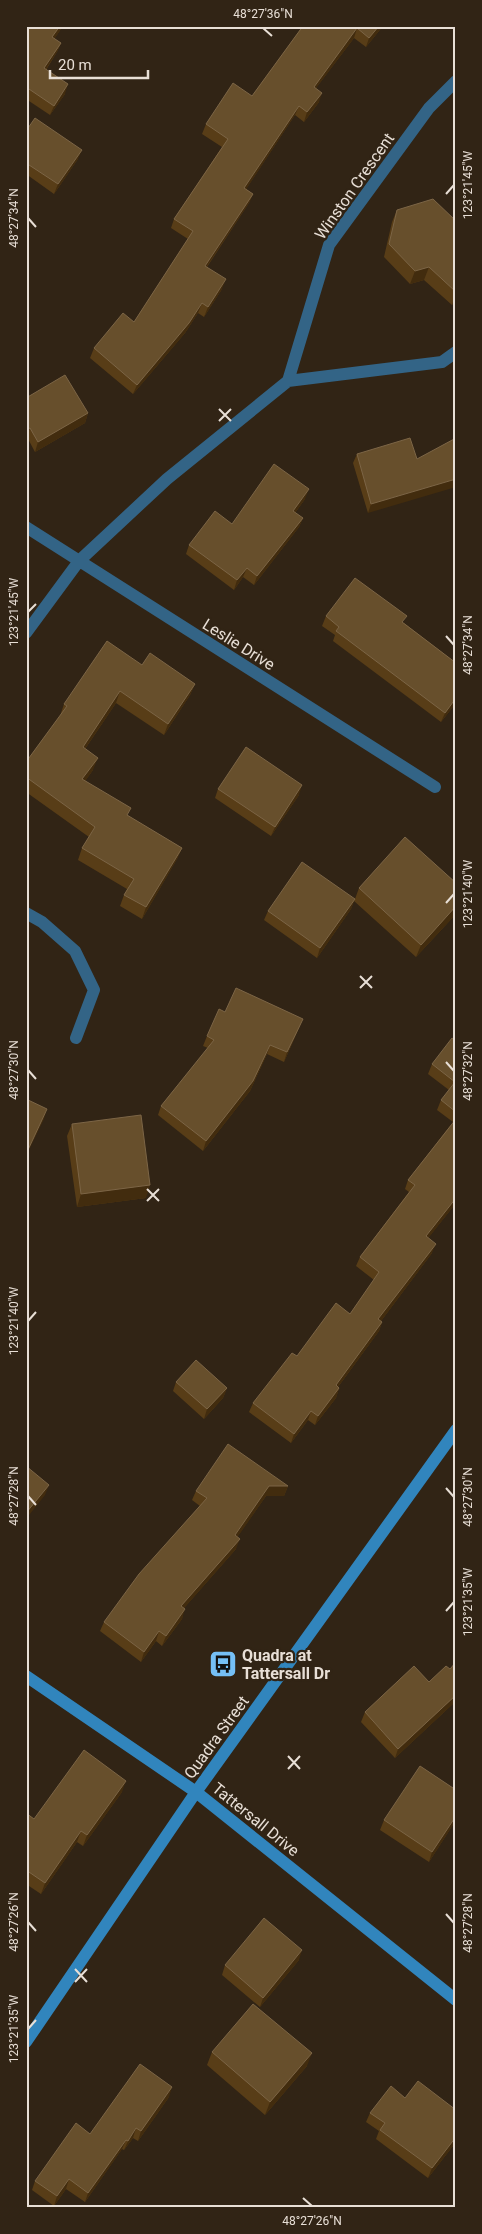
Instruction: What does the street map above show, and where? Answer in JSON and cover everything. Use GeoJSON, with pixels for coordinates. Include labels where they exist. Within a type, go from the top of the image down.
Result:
{"type":"FeatureCollection","features":[{"type":"Feature","properties":{"kind":"main road","name":"Quadra Street"},"geometry":{"type":"LineString","coordinates":[[26,2042],[196,1792],[456,1430]]}},
{"type":"Feature","properties":{"kind":"main road","name":"Tattersall Drive"},"geometry":{"type":"LineString","coordinates":[[26,1676],[196,1792],[456,2000]]}},
{"type":"Feature","properties":{"kind":"street","name":"Winston Crescent"},"geometry":{"type":"LineString","coordinates":[[288,381],[329,245],[429,108],[456,81]]}},
{"type":"Feature","properties":{"kind":"street"},"geometry":{"type":"LineString","coordinates":[[26,633],[79,561],[168,478],[288,381],[442,362],[456,352]]}},
{"type":"Feature","properties":{"kind":"street","name":"Leslie Drive"},"geometry":{"type":"LineString","coordinates":[[26,527],[435,787]]}},
{"type":"Feature","properties":{"kind":"street"},"geometry":{"type":"LineString","coordinates":[[26,912],[42,922],[75,951],[94,990],[76,1038]]}},
{"type":"Feature","properties":{"kind":"building"},"geometry":{"type":"Polygon","coordinates":[[[26,26],[60,26],[52,37],[61,43],[44,68],[68,84],[54,106],[26,87],[26,26]]]}},
{"type":"Feature","properties":{"kind":"building"},"geometry":{"type":"Polygon","coordinates":[[[303,26],[379,26],[369,38],[357,28],[314,87],[322,93],[307,112],[299,106],[244,188],[253,194],[205,266],[226,279],[208,307],[202,303],[189,323],[137,385],[94,348],[123,313],[134,322],[193,231],[174,219],[228,139],[206,124],[233,83],[252,96],[303,26]]]}},
{"type":"Feature","properties":{"kind":"building"},"geometry":{"type":"Polygon","coordinates":[[[35,118],[82,150],[58,184],[26,163],[26,131],[35,118]]]}},
{"type":"Feature","properties":{"kind":"building"},"geometry":{"type":"Polygon","coordinates":[[[433,199],[456,221],[456,292],[429,267],[415,271],[389,244],[397,210],[433,199]]]}},
{"type":"Feature","properties":{"kind":"building"},"geometry":{"type":"Polygon","coordinates":[[[65,375],[88,413],[38,442],[30,428],[26,430],[26,398],[65,375]]]}},
{"type":"Feature","properties":{"kind":"building"},"geometry":{"type":"Polygon","coordinates":[[[410,438],[417,459],[456,438],[456,479],[371,504],[357,454],[410,438]]]}},
{"type":"Feature","properties":{"kind":"building"},"geometry":{"type":"Polygon","coordinates":[[[274,464],[309,489],[293,511],[303,518],[257,576],[247,568],[237,580],[189,545],[215,511],[232,524],[274,464]]]}},
{"type":"Feature","properties":{"kind":"building"},"geometry":{"type":"Polygon","coordinates":[[[355,578],[407,616],[402,622],[456,663],[456,698],[445,713],[336,631],[339,627],[326,616],[355,578]]]}},
{"type":"Feature","properties":{"kind":"building"},"geometry":{"type":"Polygon","coordinates":[[[107,641],[142,665],[150,653],[195,684],[168,724],[120,691],[83,747],[98,758],[82,779],[131,808],[127,815],[182,848],[146,907],[124,895],[134,879],[82,848],[95,827],[26,777],[26,762],[67,706],[64,704],[107,641]]]}},
{"type":"Feature","properties":{"kind":"building"},"geometry":{"type":"Polygon","coordinates":[[[246,747],[302,785],[275,827],[218,789],[246,747]]]}},
{"type":"Feature","properties":{"kind":"building"},"geometry":{"type":"Polygon","coordinates":[[[405,837],[456,883],[456,906],[421,945],[359,888],[405,837]]]}},
{"type":"Feature","properties":{"kind":"building"},"geometry":{"type":"Polygon","coordinates":[[[302,862],[355,899],[320,948],[268,911],[302,862]]]}},
{"type":"Feature","properties":{"kind":"building"},"geometry":{"type":"Polygon","coordinates":[[[236,988],[303,1019],[287,1052],[270,1045],[253,1081],[206,1141],[161,1106],[214,1040],[207,1036],[219,1009],[225,1012],[236,988]]]}},
{"type":"Feature","properties":{"kind":"building"},"geometry":{"type":"Polygon","coordinates":[[[452,1038],[456,1041],[456,1112],[441,1100],[455,1082],[432,1064],[452,1038]]]}},
{"type":"Feature","properties":{"kind":"building"},"geometry":{"type":"Polygon","coordinates":[[[26,1099],[47,1109],[27,1152],[26,1152],[26,1099]]]}},
{"type":"Feature","properties":{"kind":"building"},"geometry":{"type":"Polygon","coordinates":[[[141,1115],[150,1185],[81,1194],[72,1124],[141,1115]]]}},
{"type":"Feature","properties":{"kind":"building"},"geometry":{"type":"Polygon","coordinates":[[[456,1119],[456,1198],[426,1236],[436,1244],[378,1319],[382,1322],[336,1385],[339,1388],[318,1416],[311,1411],[294,1434],[253,1403],[292,1353],[297,1356],[336,1303],[350,1314],[379,1272],[360,1257],[415,1185],[408,1180],[456,1119]]]}},
{"type":"Feature","properties":{"kind":"building"},"geometry":{"type":"Polygon","coordinates":[[[196,1360],[227,1388],[207,1409],[176,1382],[196,1360]]]}},
{"type":"Feature","properties":{"kind":"building"},"geometry":{"type":"Polygon","coordinates":[[[228,1444],[288,1486],[269,1486],[235,1535],[240,1539],[181,1606],[185,1609],[166,1636],[159,1631],[144,1652],[104,1622],[139,1574],[207,1498],[196,1491],[228,1444]]]}},
{"type":"Feature","properties":{"kind":"building"},"geometry":{"type":"Polygon","coordinates":[[[26,1466],[49,1485],[26,1513],[26,1466]]]}},
{"type":"Feature","properties":{"kind":"building"},"geometry":{"type":"Polygon","coordinates":[[[456,1662],[456,1695],[398,1749],[365,1712],[414,1666],[429,1682],[446,1666],[450,1669],[456,1662]]]}},
{"type":"Feature","properties":{"kind":"building"},"geometry":{"type":"Polygon","coordinates":[[[84,1750],[126,1781],[87,1835],[81,1831],[45,1883],[26,1870],[26,1813],[34,1819],[84,1750]]]}},
{"type":"Feature","properties":{"kind":"building"},"geometry":{"type":"Polygon","coordinates":[[[420,1766],[456,1790],[456,1816],[432,1852],[384,1820],[420,1766]]]}},
{"type":"Feature","properties":{"kind":"building"},"geometry":{"type":"Polygon","coordinates":[[[264,1918],[302,1950],[263,1998],[225,1965],[264,1918]]]}},
{"type":"Feature","properties":{"kind":"building"},"geometry":{"type":"Polygon","coordinates":[[[253,2004],[312,2053],[270,2102],[212,2052],[253,2004]]]}},
{"type":"Feature","properties":{"kind":"building"},"geometry":{"type":"Polygon","coordinates":[[[140,2064],[172,2087],[141,2131],[136,2128],[128,2141],[126,2140],[88,2193],[69,2179],[57,2196],[35,2181],[76,2123],[90,2134],[140,2064]]]}},
{"type":"Feature","properties":{"kind":"building"},"geometry":{"type":"Polygon","coordinates":[[[418,2081],[456,2110],[456,2137],[432,2168],[380,2130],[385,2123],[370,2113],[391,2086],[405,2098],[418,2081]]]}},
{"type":"Feature","properties":{"kind":"place","name":"Quadra at Tattersall Dr"},"geometry":{"type":"Point","coordinates":[223,1664]}}]}
